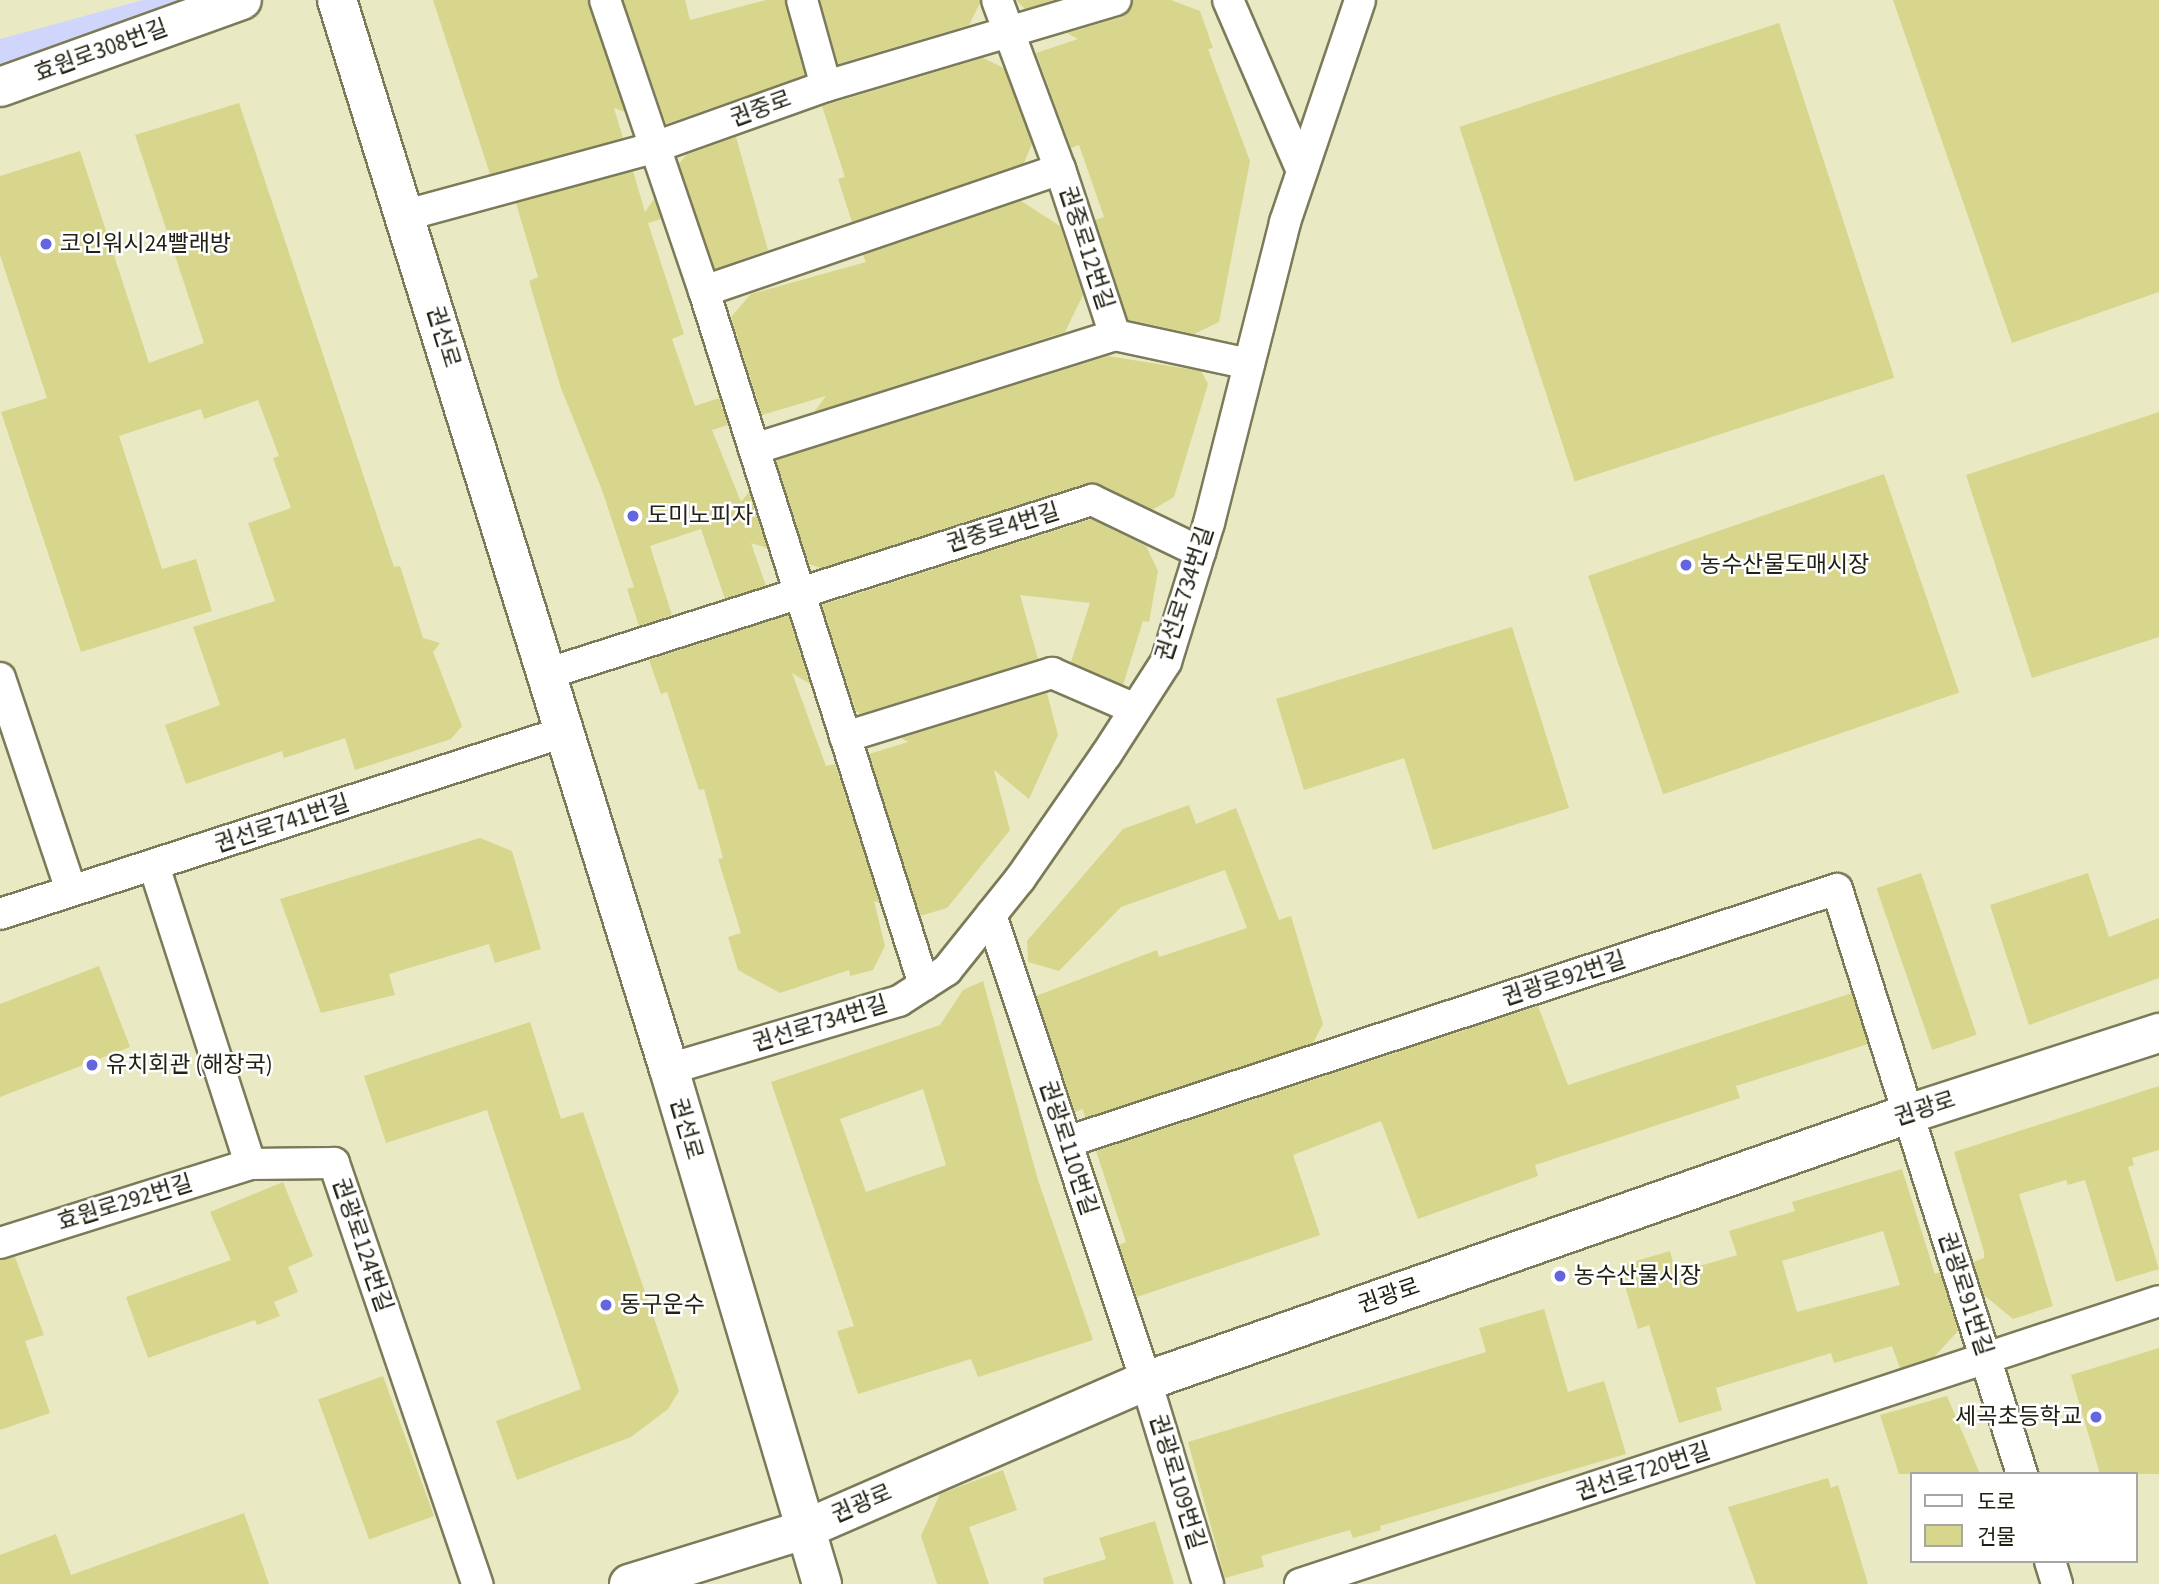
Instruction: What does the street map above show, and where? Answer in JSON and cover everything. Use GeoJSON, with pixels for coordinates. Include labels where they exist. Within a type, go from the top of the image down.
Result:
{"type":"FeatureCollection","features":[{"type":"Feature","properties":{"kind":"street","name":"효원로308번길"},"geometry":{"type":"LineString","coordinates":[[0,87],[242,0]]}},
{"type":"Feature","properties":{"kind":"street","name":"권선로"},"geometry":{"type":"LineString","coordinates":[[337,0],[406,215],[669,1069],[803,1530],[822,1584]]}},
{"type":"Feature","properties":{"kind":"street"},"geometry":{"type":"LineString","coordinates":[[605,0],[652,148],[704,291],[925,985]]}},
{"type":"Feature","properties":{"kind":"street"},"geometry":{"type":"LineString","coordinates":[[802,0],[826,86]]}},
{"type":"Feature","properties":{"kind":"street","name":"권중로12번길"},"geometry":{"type":"LineString","coordinates":[[997,0],[1060,169],[1115,335],[1249,364]]}},
{"type":"Feature","properties":{"kind":"street","name":"권중로"},"geometry":{"type":"LineString","coordinates":[[406,215],[652,148],[826,86],[1116,0]]}},
{"type":"Feature","properties":{"kind":"street"},"geometry":{"type":"LineString","coordinates":[[1228,0],[1302,171]]}},
{"type":"Feature","properties":{"kind":"street","name":"권선로734번길"},"geometry":{"type":"LineString","coordinates":[[669,1069],[899,1000],[947,970],[991,915],[1166,662],[1200,552],[1302,171],[1360,0]]}},
{"type":"Feature","properties":{"kind":"street"},"geometry":{"type":"LineString","coordinates":[[704,291],[1060,169]]}},
{"type":"Feature","properties":{"kind":"street"},"geometry":{"type":"LineString","coordinates":[[754,449],[1115,335]]}},
{"type":"Feature","properties":{"kind":"street","name":"권중로4번길"},"geometry":{"type":"LineString","coordinates":[[800,592],[1093,500],[1200,552]]}},
{"type":"Feature","properties":{"kind":"street"},"geometry":{"type":"LineString","coordinates":[[546,674],[800,592]]}},
{"type":"Feature","properties":{"kind":"street"},"geometry":{"type":"LineString","coordinates":[[845,737],[1052,673],[1135,709]]}},
{"type":"Feature","properties":{"kind":"street"},"geometry":{"type":"LineString","coordinates":[[0,678],[71,891]]}},
{"type":"Feature","properties":{"kind":"street","name":"권선로741번길"},"geometry":{"type":"LineString","coordinates":[[0,914],[564,732]]}},
{"type":"Feature","properties":{"kind":"street"},"geometry":{"type":"LineString","coordinates":[[154,866],[250,1164]]}},
{"type":"Feature","properties":{"kind":"street","name":"권광로92번길"},"geometry":{"type":"LineString","coordinates":[[1067,1142],[1837,889],[1908,1115]]}},
{"type":"Feature","properties":{"kind":"street","name":"권광로110번길"},"geometry":{"type":"LineString","coordinates":[[991,915],[1146,1381]]}},
{"type":"Feature","properties":{"kind":"street","name":"권광로"},"geometry":{"type":"LineString","coordinates":[[629,1584],[803,1530],[1146,1381],[1908,1115],[2159,1033]]}},
{"type":"Feature","properties":{"kind":"street","name":"권광로91번길"},"geometry":{"type":"LineString","coordinates":[[1908,1115],[2021,1472]]}},
{"type":"Feature","properties":{"kind":"street","name":"권광로124번길"},"geometry":{"type":"LineString","coordinates":[[250,1164],[334,1163],[477,1584]]}},
{"type":"Feature","properties":{"kind":"street","name":"효원로292번길"},"geometry":{"type":"LineString","coordinates":[[0,1243],[250,1164]]}},
{"type":"Feature","properties":{"kind":"street","name":"권선로720번길"},"geometry":{"type":"LineString","coordinates":[[1300,1584],[2159,1301]]}},
{"type":"Feature","properties":{"kind":"street","name":"권광로109번길"},"geometry":{"type":"LineString","coordinates":[[1146,1381],[1208,1584]]}},
{"type":"Feature","properties":{"kind":"street"},"geometry":{"type":"LineString","coordinates":[[2051,1563],[2057,1584]]}},
{"type":"Feature","properties":{"kind":"shaded area"},"geometry":{"type":"Polygon","coordinates":[[[143,0],[191,0],[0,69],[0,39],[143,0]]]}},
{"type":"Feature","properties":{"kind":"building"},"geometry":{"type":"Polygon","coordinates":[[[433,0],[588,0],[625,112],[614,108],[623,138],[490,174],[433,0]]]}},
{"type":"Feature","properties":{"kind":"building"},"geometry":{"type":"Polygon","coordinates":[[[623,0],[685,0],[690,20],[766,0],[785,0],[805,75],[666,124],[623,0]]]}},
{"type":"Feature","properties":{"kind":"building"},"geometry":{"type":"Polygon","coordinates":[[[820,0],[980,0],[980,3],[969,25],[838,64],[820,0]]]}},
{"type":"Feature","properties":{"kind":"building"},"geometry":{"type":"Polygon","coordinates":[[[1016,0],[1054,0],[1025,9],[1016,0]]]}},
{"type":"Feature","properties":{"kind":"building"},"geometry":{"type":"Polygon","coordinates":[[[1133,0],[1171,0],[1200,11],[1213,48],[1208,49],[1250,161],[1219,322],[1194,334],[1128,320],[1095,220],[1104,217],[1079,145],[1071,148],[1036,53],[1078,39],[1067,33],[1122,17],[1133,0]]]}},
{"type":"Feature","properties":{"kind":"building"},"geometry":{"type":"Polygon","coordinates":[[[1893,0],[2159,0],[2159,292],[2012,343],[1893,0]]]}},
{"type":"Feature","properties":{"kind":"building"},"geometry":{"type":"Polygon","coordinates":[[[1779,23],[1894,378],[1575,482],[1459,127],[1779,23]]]}},
{"type":"Feature","properties":{"kind":"building"},"geometry":{"type":"Polygon","coordinates":[[[983,58],[1004,68],[1032,144],[1024,163],[852,222],[838,179],[845,177],[822,106],[983,58]]]}},
{"type":"Feature","properties":{"kind":"building"},"geometry":{"type":"Polygon","coordinates":[[[239,103],[394,567],[400,566],[423,638],[440,643],[433,652],[462,726],[451,739],[355,770],[345,738],[284,758],[282,751],[186,784],[165,725],[220,705],[193,627],[275,601],[248,523],[291,508],[273,458],[279,456],[258,400],[204,419],[201,409],[119,436],[162,569],[196,559],[212,611],[81,652],[1,412],[47,398],[0,255],[0,176],[80,151],[149,363],[204,343],[135,135],[239,103]]]}},
{"type":"Feature","properties":{"kind":"building"},"geometry":{"type":"Polygon","coordinates":[[[736,137],[768,250],[715,269],[679,164],[686,155],[736,137]]]}},
{"type":"Feature","properties":{"kind":"building"},"geometry":{"type":"Polygon","coordinates":[[[633,171],[645,212],[654,199],[661,219],[648,223],[684,334],[672,339],[695,406],[719,398],[728,425],[712,430],[741,502],[749,492],[767,548],[751,543],[766,586],[725,599],[701,529],[650,546],[672,615],[639,626],[627,589],[634,587],[602,490],[561,388],[529,281],[538,277],[516,203],[633,171]]]}},
{"type":"Feature","properties":{"kind":"building"},"geometry":{"type":"Polygon","coordinates":[[[1021,201],[1060,226],[1083,295],[1065,332],[814,412],[826,396],[762,415],[731,317],[751,294],[866,262],[863,255],[1021,201]]]}},
{"type":"Feature","properties":{"kind":"building"},"geometry":{"type":"Polygon","coordinates":[[[1108,356],[1201,371],[1208,384],[1174,497],[1152,510],[1100,484],[1087,483],[821,568],[809,564],[776,460],[1108,356]]]}},
{"type":"Feature","properties":{"kind":"building"},"geometry":{"type":"Polygon","coordinates":[[[2159,412],[2159,637],[2032,678],[1966,475],[2159,412]]]}},
{"type":"Feature","properties":{"kind":"building"},"geometry":{"type":"Polygon","coordinates":[[[1884,474],[1959,692],[1663,794],[1588,576],[1884,474]]]}},
{"type":"Feature","properties":{"kind":"building"},"geometry":{"type":"Polygon","coordinates":[[[1091,519],[1146,546],[1158,571],[1149,622],[1143,621],[1123,685],[1071,662],[1090,603],[1020,595],[1038,659],[860,714],[856,711],[822,605],[1091,519]]]}},
{"type":"Feature","properties":{"kind":"building"},"geometry":{"type":"Polygon","coordinates":[[[788,615],[810,684],[792,673],[826,766],[835,764],[880,903],[874,901],[885,946],[873,970],[850,976],[849,970],[780,993],[738,970],[728,937],[741,933],[718,859],[723,858],[704,789],[699,790],[667,692],[661,694],[649,660],[788,615]]]}},
{"type":"Feature","properties":{"kind":"building"},"geometry":{"type":"Polygon","coordinates":[[[1512,627],[1569,808],[1433,850],[1404,758],[1304,790],[1276,699],[1512,627]]]}},
{"type":"Feature","properties":{"kind":"building"},"geometry":{"type":"Polygon","coordinates":[[[1047,693],[1058,735],[1029,799],[994,770],[1010,830],[947,908],[920,916],[869,754],[908,742],[901,738],[1047,693]]]}},
{"type":"Feature","properties":{"kind":"building"},"geometry":{"type":"Polygon","coordinates":[[[1189,805],[1196,824],[1236,808],[1279,920],[1291,916],[1323,1024],[1313,1043],[1085,1118],[1083,1109],[1075,1112],[1036,996],[1157,950],[1159,957],[1247,928],[1225,870],[1121,907],[1059,971],[1028,962],[1027,941],[1123,829],[1189,805]]]}},
{"type":"Feature","properties":{"kind":"building"},"geometry":{"type":"Polygon","coordinates":[[[480,838],[512,851],[541,949],[495,963],[489,944],[389,974],[395,995],[321,1013],[280,899],[480,838]]]}},
{"type":"Feature","properties":{"kind":"building"},"geometry":{"type":"Polygon","coordinates":[[[1921,873],[1977,1035],[1932,1050],[1877,888],[1921,873]]]}},
{"type":"Feature","properties":{"kind":"building"},"geometry":{"type":"Polygon","coordinates":[[[2088,873],[2109,937],[2159,918],[2159,978],[2029,1025],[1990,905],[2088,873]]]}},
{"type":"Feature","properties":{"kind":"building"},"geometry":{"type":"Polygon","coordinates":[[[99,966],[130,1047],[0,1097],[0,1004],[99,966]]]}},
{"type":"Feature","properties":{"kind":"building"},"geometry":{"type":"Polygon","coordinates":[[[983,981],[1038,1180],[1093,1340],[978,1377],[971,1359],[858,1394],[837,1331],[854,1326],[771,1082],[940,1025],[963,990],[983,981]],[[923,1089],[840,1119],[866,1192],[946,1165],[923,1089]]]}},
{"type":"Feature","properties":{"kind":"building"},"geometry":{"type":"Polygon","coordinates":[[[1852,993],[1868,1044],[1736,1086],[1740,1098],[1535,1165],[1538,1176],[1418,1219],[1381,1121],[1293,1155],[1320,1235],[1137,1297],[1119,1245],[1126,1242],[1096,1151],[1538,1006],[1568,1085],[1852,993]]]}},
{"type":"Feature","properties":{"kind":"building"},"geometry":{"type":"Polygon","coordinates":[[[530,1022],[561,1119],[583,1112],[679,1391],[668,1409],[631,1437],[517,1480],[496,1421],[581,1389],[487,1110],[386,1143],[364,1076],[530,1022]]]}},
{"type":"Feature","properties":{"kind":"building"},"geometry":{"type":"Polygon","coordinates":[[[2159,1086],[2159,1150],[2132,1158],[2134,1165],[2128,1167],[2159,1269],[2116,1282],[2085,1180],[2068,1185],[2066,1180],[2019,1194],[2053,1306],[2013,1319],[1984,1295],[1973,1262],[1984,1258],[1984,1252],[1954,1152],[2159,1086]]]}},
{"type":"Feature","properties":{"kind":"building"},"geometry":{"type":"Polygon","coordinates":[[[1902,1169],[1935,1274],[1940,1272],[1958,1331],[1934,1357],[1900,1368],[1892,1346],[1834,1363],[1831,1353],[1716,1388],[1722,1410],[1679,1423],[1649,1325],[1638,1329],[1619,1266],[1670,1251],[1676,1273],[1737,1255],[1729,1231],[1795,1211],[1792,1202],[1902,1169]],[[1883,1231],[1782,1261],[1797,1312],[1900,1285],[1883,1231]]]}},
{"type":"Feature","properties":{"kind":"building"},"geometry":{"type":"Polygon","coordinates":[[[283,1182],[313,1256],[288,1267],[298,1292],[274,1302],[280,1316],[257,1325],[255,1320],[148,1358],[126,1297],[231,1260],[210,1212],[283,1182]]]}},
{"type":"Feature","properties":{"kind":"building"},"geometry":{"type":"Polygon","coordinates":[[[15,1257],[44,1335],[25,1341],[50,1413],[0,1430],[0,1260],[15,1257]]]}},
{"type":"Feature","properties":{"kind":"building"},"geometry":{"type":"Polygon","coordinates":[[[1544,1309],[1568,1392],[1604,1381],[1626,1454],[1380,1526],[1381,1530],[1353,1538],[1350,1530],[1261,1556],[1264,1567],[1225,1578],[1188,1442],[1486,1352],[1479,1328],[1544,1309]]]}},
{"type":"Feature","properties":{"kind":"building"},"geometry":{"type":"Polygon","coordinates":[[[2159,1348],[2159,1474],[2099,1472],[2071,1375],[2159,1348]]]}},
{"type":"Feature","properties":{"kind":"building"},"geometry":{"type":"Polygon","coordinates":[[[383,1376],[434,1516],[369,1540],[318,1400],[383,1376]]]}},
{"type":"Feature","properties":{"kind":"building"},"geometry":{"type":"Polygon","coordinates":[[[1947,1396],[1979,1472],[1899,1474],[1880,1415],[1947,1396]]]}},
{"type":"Feature","properties":{"kind":"building"},"geometry":{"type":"Polygon","coordinates":[[[1003,1470],[1017,1510],[969,1527],[989,1584],[937,1584],[921,1536],[940,1494],[1003,1470]]]}},
{"type":"Feature","properties":{"kind":"building"},"geometry":{"type":"Polygon","coordinates":[[[1828,1478],[1831,1488],[1838,1485],[1868,1584],[1756,1584],[1728,1507],[1828,1478]]]}},
{"type":"Feature","properties":{"kind":"building"},"geometry":{"type":"Polygon","coordinates":[[[244,1513],[269,1584],[0,1584],[0,1555],[56,1534],[71,1575],[244,1513]]]}},
{"type":"Feature","properties":{"kind":"building"},"geometry":{"type":"Polygon","coordinates":[[[1155,1521],[1174,1584],[1044,1584],[1043,1578],[1106,1559],[1099,1538],[1155,1521]]]}},
{"type":"Feature","properties":{"kind":"place","name":"코인워시24빨래방"},"geometry":{"type":"Point","coordinates":[46,244]}},
{"type":"Feature","properties":{"kind":"place","name":"도미노피자"},"geometry":{"type":"Point","coordinates":[633,516]}},
{"type":"Feature","properties":{"kind":"place","name":"농수산물도매시장"},"geometry":{"type":"Point","coordinates":[1686,565]}},
{"type":"Feature","properties":{"kind":"place","name":"유치회관 (해장국)"},"geometry":{"type":"Point","coordinates":[92,1065]}},
{"type":"Feature","properties":{"kind":"place","name":"농수산물시장"},"geometry":{"type":"Point","coordinates":[1560,1276]}},
{"type":"Feature","properties":{"kind":"place","name":"동구운수"},"geometry":{"type":"Point","coordinates":[606,1305]}},
{"type":"Feature","properties":{"kind":"place","name":"세곡초등학교"},"geometry":{"type":"Point","coordinates":[2096,1417]}}]}
